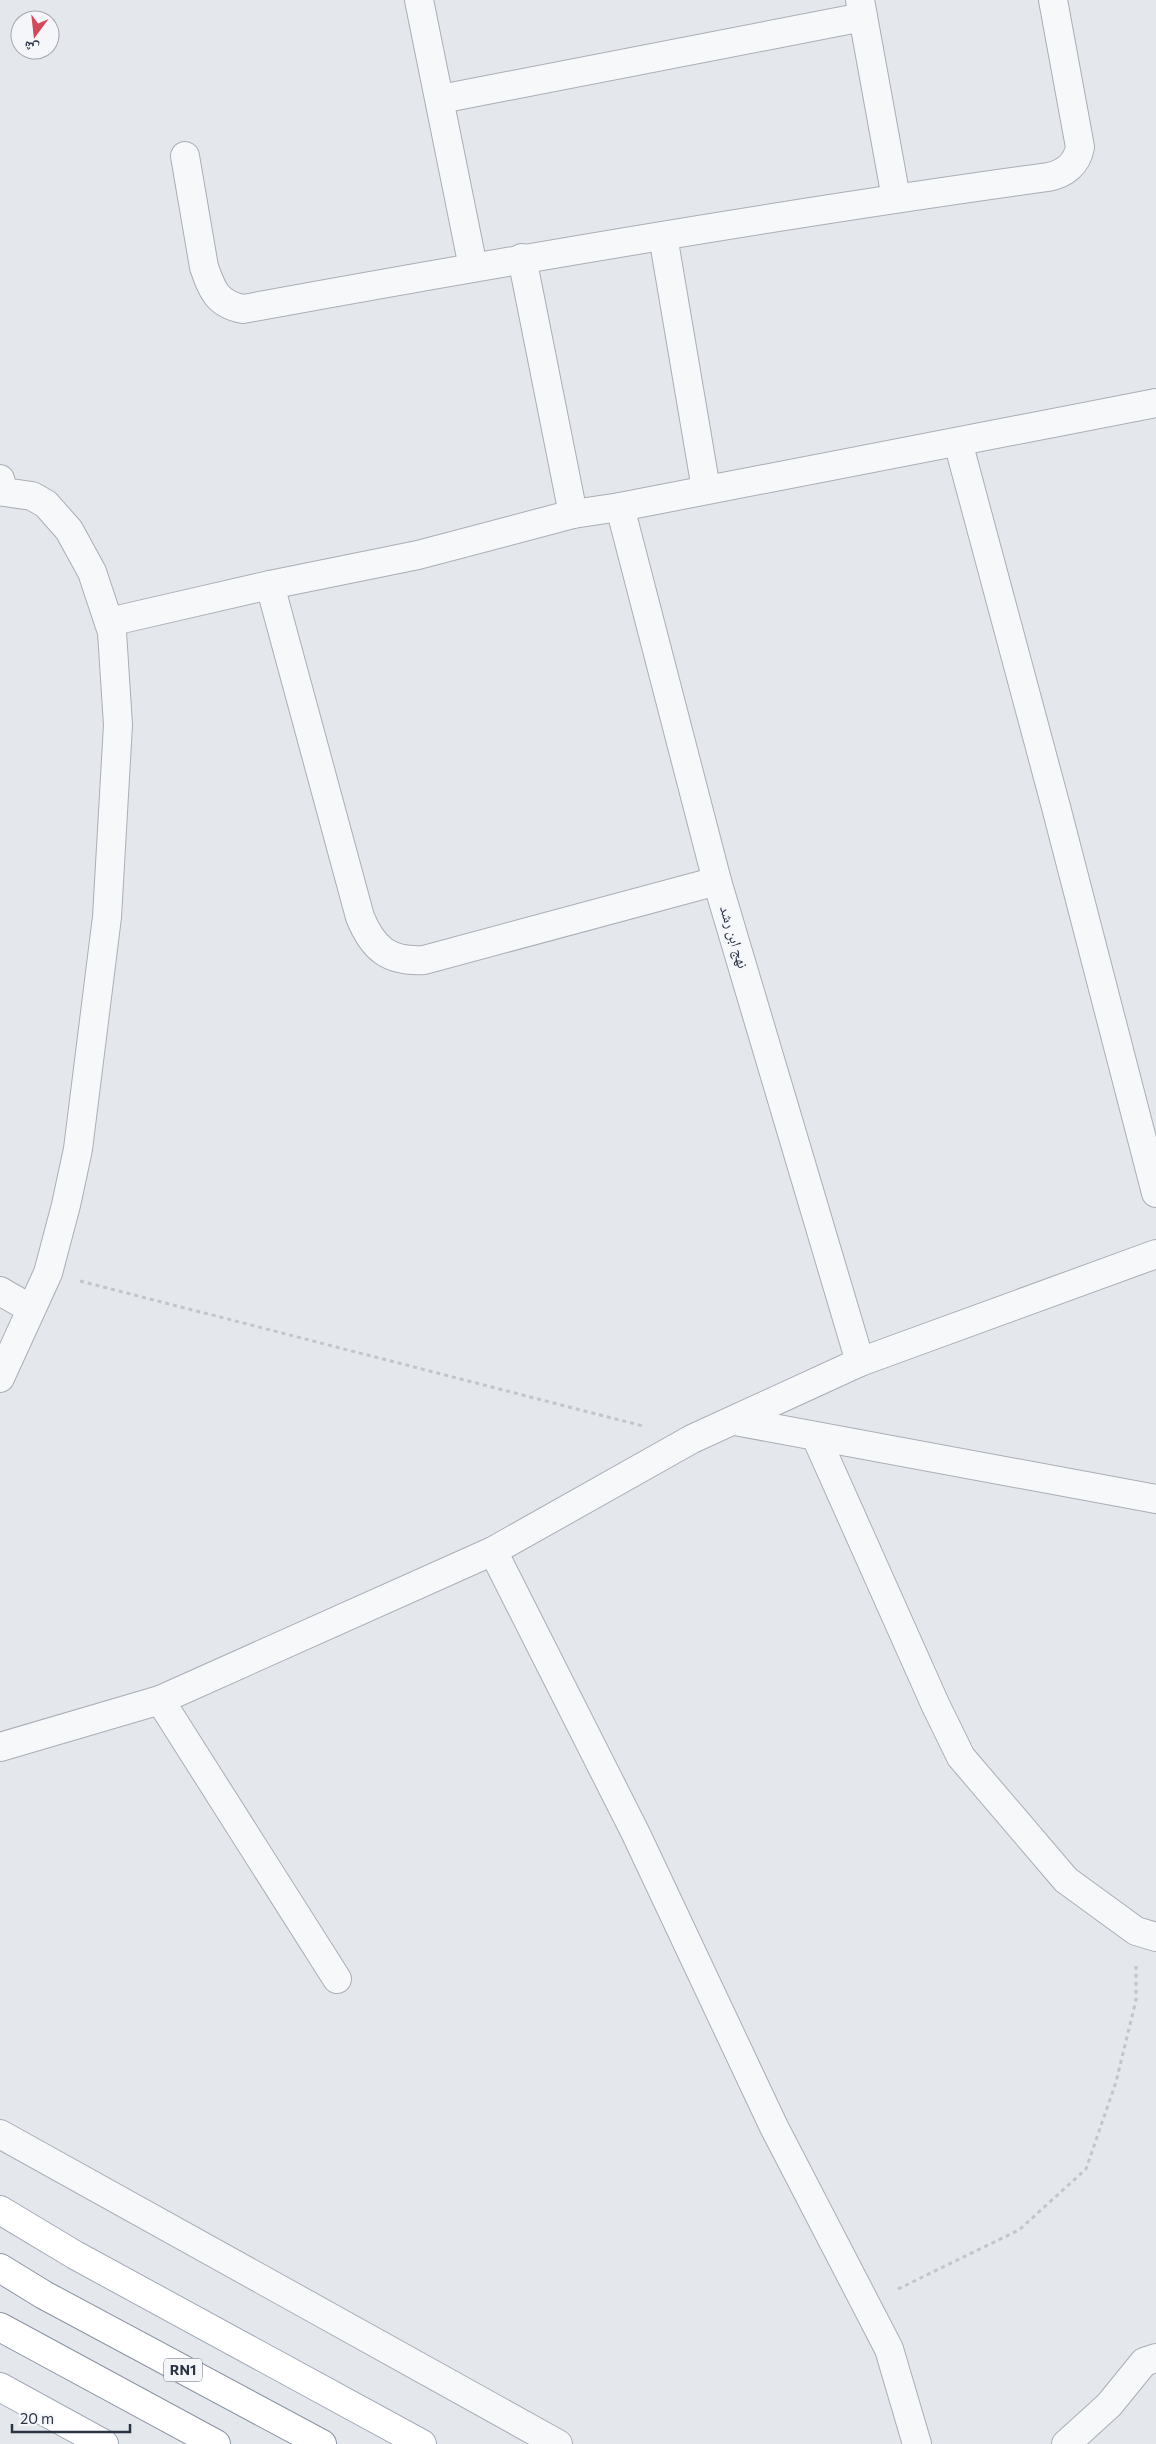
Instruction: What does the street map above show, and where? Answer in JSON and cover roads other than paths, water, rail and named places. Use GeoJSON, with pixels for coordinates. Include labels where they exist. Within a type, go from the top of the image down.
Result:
{"type":"FeatureCollection","features":[{"type":"Feature","properties":{"kind":"main road"},"geometry":{"type":"LineString","coordinates":[[0,2210],[74,2255],[422,2444]]}},
{"type":"Feature","properties":{"kind":"main road","name":"RN1"},"geometry":{"type":"LineString","coordinates":[[0,2268],[44,2295],[322,2444]]}},
{"type":"Feature","properties":{"kind":"main road"},"geometry":{"type":"LineString","coordinates":[[0,2327],[216,2444]]}},
{"type":"Feature","properties":{"kind":"main road"},"geometry":{"type":"LineString","coordinates":[[0,2387],[104,2444]]}},
{"type":"Feature","properties":{"kind":"street"},"geometry":{"type":"LineString","coordinates":[[419,0],[441,99],[473,267]]}},
{"type":"Feature","properties":{"kind":"street"},"geometry":{"type":"LineString","coordinates":[[184,156],[204,267],[215,293],[223,303],[243,309],[522,258],[896,198],[1059,175],[1074,162],[1080,147],[1054,0]]}},
{"type":"Feature","properties":{"kind":"street"},"geometry":{"type":"LineString","coordinates":[[441,99],[862,9],[896,198]]}},
{"type":"Feature","properties":{"kind":"street"},"geometry":{"type":"LineString","coordinates":[[663,236],[706,490]]}},
{"type":"Feature","properties":{"kind":"street"},"geometry":{"type":"LineString","coordinates":[[522,258],[573,514]]}},
{"type":"Feature","properties":{"kind":"street"},"geometry":{"type":"LineString","coordinates":[[109,622],[270,585],[418,555],[573,514],[620,508],[1156,403]]}},
{"type":"Feature","properties":{"kind":"street"},"geometry":{"type":"LineString","coordinates":[[958,442],[1056,807],[1156,1193]]}},
{"type":"Feature","properties":{"kind":"street"},"geometry":{"type":"LineString","coordinates":[[0,1378],[48,1273],[66,1205],[78,1149],[107,917],[118,725],[115,663],[109,622],[92,572],[69,530],[57,514],[46,504],[32,496],[1,488]]}},
{"type":"Feature","properties":{"kind":"street","name":"نهج ابن رشد"},"geometry":{"type":"LineString","coordinates":[[620,508],[717,880],[860,1362]]}},
{"type":"Feature","properties":{"kind":"street"},"geometry":{"type":"LineString","coordinates":[[270,585],[360,918],[368,937],[385,952],[407,961],[424,960],[717,880]]}},
{"type":"Feature","properties":{"kind":"street"},"geometry":{"type":"LineString","coordinates":[[0,1747],[160,1700],[493,1551],[692,1439],[735,1421],[860,1362],[1156,1254]]}},
{"type":"Feature","properties":{"kind":"street"},"geometry":{"type":"LineString","coordinates":[[0,1291],[31,1309]]}},
{"type":"Feature","properties":{"kind":"street"},"geometry":{"type":"LineString","coordinates":[[735,1421],[1156,1500]]}},
{"type":"Feature","properties":{"kind":"street"},"geometry":{"type":"LineString","coordinates":[[816,1436],[936,1706],[961,1757],[1066,1880],[1146,1934]]}},
{"type":"Feature","properties":{"kind":"street"},"geometry":{"type":"LineString","coordinates":[[493,1551],[636,1834],[774,2127],[889,2349],[917,2444]]}},
{"type":"Feature","properties":{"kind":"street"},"geometry":{"type":"LineString","coordinates":[[160,1700],[337,1979]]}},
{"type":"Feature","properties":{"kind":"street"},"geometry":{"type":"LineString","coordinates":[[0,2134],[558,2444]]}},
{"type":"Feature","properties":{"kind":"street"},"geometry":{"type":"LineString","coordinates":[[1066,2444],[1109,2405],[1144,2362],[1156,2358]]}}]}
